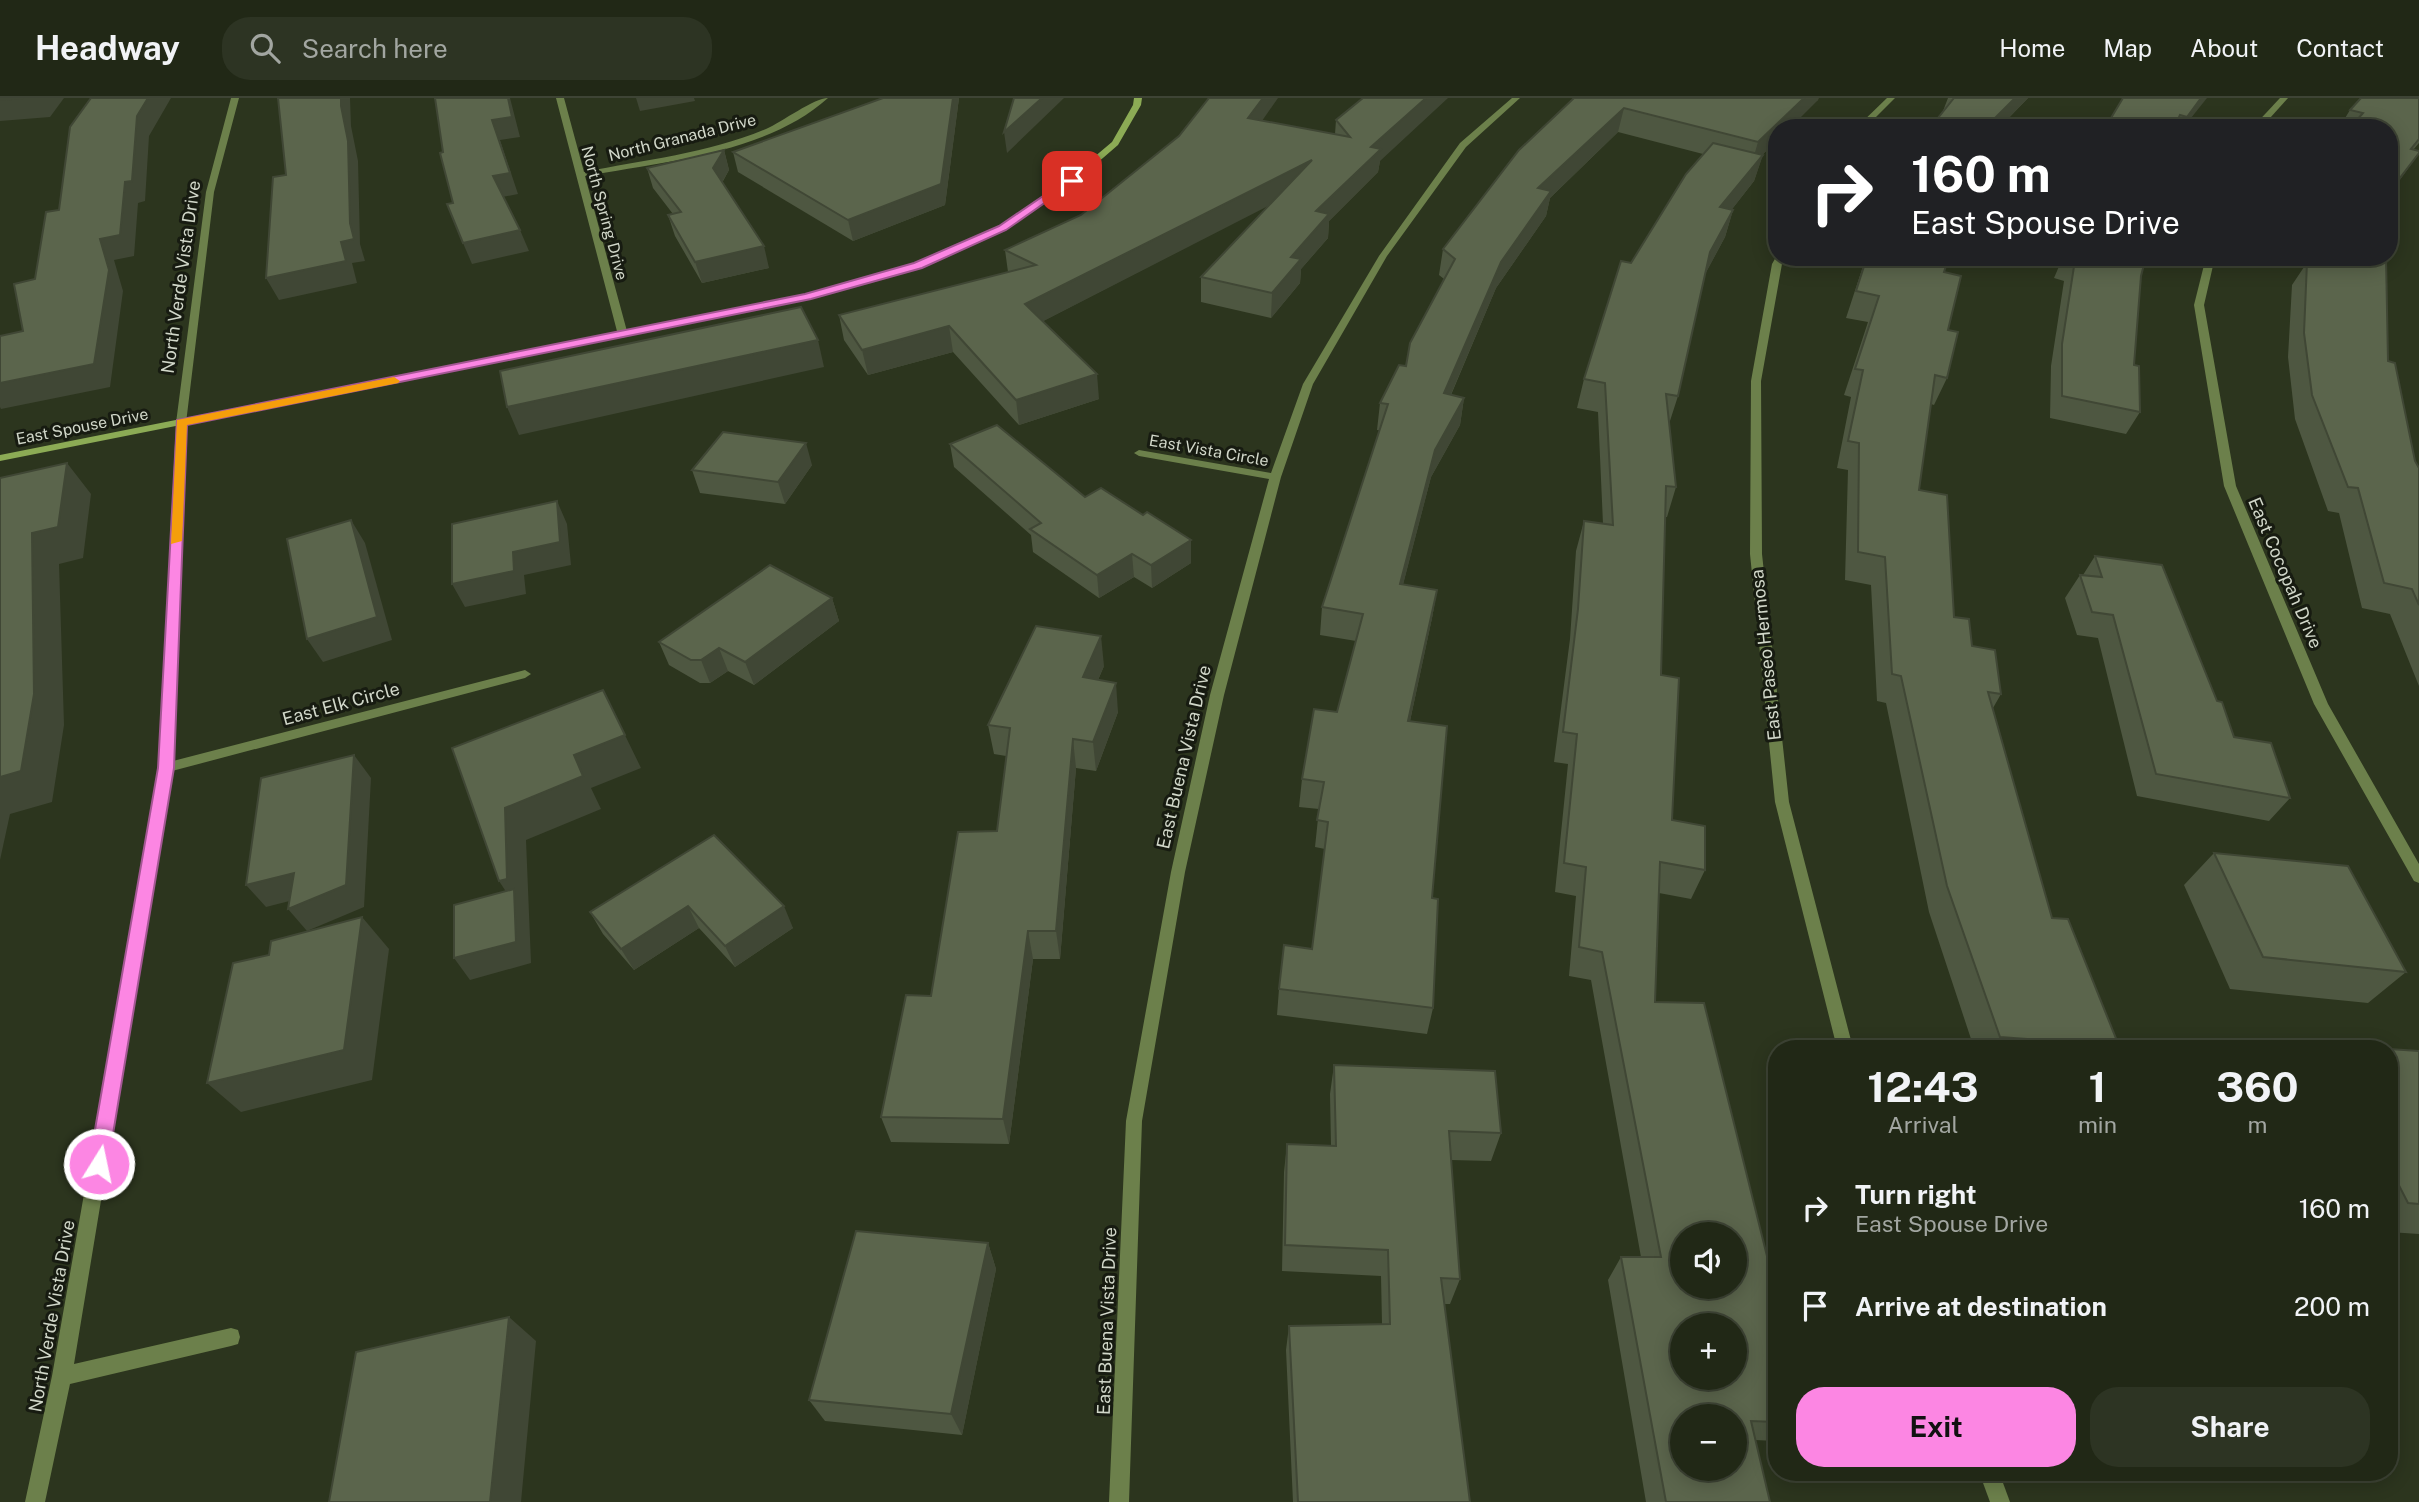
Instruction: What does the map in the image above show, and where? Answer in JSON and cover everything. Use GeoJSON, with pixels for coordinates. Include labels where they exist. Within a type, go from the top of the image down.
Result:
{"type":"FeatureCollection","features":[{"type":"Feature","properties":{"kind":"main road","name":"East Spouse Drive"},"geometry":{"type":"LineString","coordinates":[[0,458],[623,335],[807,296],[906,269],[1003,228],[1072,181],[1115,143],[1138,105],[1138,98]]}},
{"type":"Feature","properties":{"kind":"street","name":"North Verde Vista Drive"},"geometry":{"type":"LineString","coordinates":[[35,1502],[62,1376],[166,768],[181,423],[210,192],[235,98]]}},
{"type":"Feature","properties":{"kind":"street","name":"North Spring Drive"},"geometry":{"type":"LineString","coordinates":[[560,98],[623,335]]}},
{"type":"Feature","properties":{"kind":"street","name":"North Granada Drive"},"geometry":{"type":"LineString","coordinates":[[579,175],[676,156],[751,137],[802,116],[824,98]]}},
{"type":"Feature","properties":{"kind":"street","name":"East Buena Vista Drive"},"geometry":{"type":"LineString","coordinates":[[1119,1502],[1134,1121],[1178,872],[1217,695],[1275,477],[1308,384],[1383,256],[1463,145],[1516,98]]}},
{"type":"Feature","properties":{"kind":"street"},"geometry":{"type":"LineString","coordinates":[[1869,119],[1891,98]]}},
{"type":"Feature","properties":{"kind":"street"},"geometry":{"type":"LineString","coordinates":[[2264,119],[2284,98]]}},
{"type":"Feature","properties":{"kind":"street","name":"East Paseo Hermosa"},"geometry":{"type":"LineString","coordinates":[[1777,266],[1756,381],[1756,554],[1782,802],[1843,1040]]}},
{"type":"Feature","properties":{"kind":"street","name":"East Cocopah Drive"},"geometry":{"type":"LineString","coordinates":[[2209,266],[2199,305],[2231,486],[2321,704],[2419,877]]}},
{"type":"Feature","properties":{"kind":"street","name":"East Vista Circle"},"geometry":{"type":"LineString","coordinates":[[1139,453],[1275,477]]}},
{"type":"Feature","properties":{"kind":"street","name":"East Elk Circle"},"geometry":{"type":"LineString","coordinates":[[166,768],[525,674]]}},
{"type":"Feature","properties":{"kind":"street"},"geometry":{"type":"LineString","coordinates":[[62,1376],[231,1337]]}},
{"type":"Feature","properties":{"kind":"street"},"geometry":{"type":"LineString","coordinates":[[1992,1481],[2000,1502]]}},
{"type":"Feature","properties":{"kind":"building"},"geometry":{"type":"Polygon","coordinates":[[[91,98],[148,98],[137,116],[132,181],[125,182],[120,235],[100,239],[109,270],[94,364],[0,383],[0,336],[23,331],[14,284],[35,279],[46,212],[59,210],[70,127],[91,98]]]}},
{"type":"Feature","properties":{"kind":"building"},"geometry":{"type":"Polygon","coordinates":[[[278,98],[341,98],[348,141],[350,223],[354,239],[341,242],[346,261],[266,278],[273,177],[286,175],[278,98]]]}},
{"type":"Feature","properties":{"kind":"building"},"geometry":{"type":"Polygon","coordinates":[[[435,98],[508,98],[512,117],[492,120],[510,173],[493,176],[520,230],[463,243],[447,204],[453,203],[440,153],[443,152],[435,98]]]}},
{"type":"Feature","properties":{"kind":"building"},"geometry":{"type":"Polygon","coordinates":[[[883,98],[953,98],[941,184],[848,220],[733,152],[883,98]]]}},
{"type":"Feature","properties":{"kind":"building"},"geometry":{"type":"Polygon","coordinates":[[[1014,98],[1042,98],[1004,132],[1014,98]]]}},
{"type":"Feature","properties":{"kind":"building"},"geometry":{"type":"Polygon","coordinates":[[[1209,98],[1263,98],[1248,118],[1350,137],[1336,120],[1363,98],[1426,98],[1371,147],[1381,149],[1316,211],[1329,214],[1291,257],[1301,259],[1272,293],[1201,277],[1312,160],[1025,304],[1097,374],[1016,400],[949,326],[862,350],[839,315],[1036,265],[1005,250],[1081,215],[1179,136],[1209,98]]]}},
{"type":"Feature","properties":{"kind":"building"},"geometry":{"type":"Polygon","coordinates":[[[1574,98],[1804,98],[1782,119],[1768,119],[1768,132],[1758,142],[1624,108],[1538,188],[1551,191],[1501,262],[1444,393],[1464,398],[1435,450],[1400,584],[1437,590],[1408,721],[1447,726],[1432,898],[1438,899],[1433,1008],[1279,989],[1284,945],[1312,949],[1328,822],[1317,820],[1324,782],[1302,779],[1314,709],[1337,712],[1363,614],[1322,607],[1388,404],[1380,403],[1399,365],[1406,366],[1410,343],[1455,259],[1443,249],[1519,150],[1574,98]]]}},
{"type":"Feature","properties":{"kind":"building"},"geometry":{"type":"Polygon","coordinates":[[[1954,98],[2015,98],[1996,117],[2003,119],[1937,119],[1954,98]]]}},
{"type":"Feature","properties":{"kind":"building"},"geometry":{"type":"Polygon","coordinates":[[[2123,98],[2201,98],[2187,117],[2180,115],[2178,119],[2110,119],[2123,98]]]}},
{"type":"Feature","properties":{"kind":"building"},"geometry":{"type":"Polygon","coordinates":[[[2361,98],[2419,98],[2419,139],[2411,149],[2419,153],[2398,180],[2398,119],[2358,119],[2363,113],[2350,110],[2361,98]]]}},
{"type":"Feature","properties":{"kind":"building"},"geometry":{"type":"Polygon","coordinates":[[[1713,143],[1763,155],[1720,207],[1733,210],[1710,252],[1678,396],[1666,394],[1676,487],[1666,486],[1661,675],[1679,678],[1672,820],[1705,826],[1705,870],[1660,862],[1655,1002],[1704,1003],[1768,1260],[1768,1422],[1751,1421],[1770,1502],[1666,1502],[1621,1257],[1661,1257],[1602,952],[1579,947],[1586,867],[1564,863],[1577,734],[1563,732],[1578,609],[1584,521],[1613,525],[1605,383],[1584,379],[1621,261],[1631,263],[1686,174],[1713,143]]]}},
{"type":"Feature","properties":{"kind":"building"},"geometry":{"type":"Polygon","coordinates":[[[724,150],[713,168],[764,246],[695,262],[668,215],[681,212],[647,168],[724,150]]]}},
{"type":"Feature","properties":{"kind":"building"},"geometry":{"type":"Polygon","coordinates":[[[1864,266],[1946,266],[1944,272],[1961,276],[1948,330],[1958,332],[1947,378],[1935,375],[1919,490],[1947,495],[1954,617],[1969,619],[1972,646],[1995,650],[2001,694],[1988,692],[2052,918],[2068,919],[2117,1040],[2000,1037],[1947,886],[1901,676],[1892,674],[1885,557],[1858,552],[1859,443],[1848,441],[1863,370],[1855,369],[1879,296],[1856,291],[1864,266]]]}},
{"type":"Feature","properties":{"kind":"building"},"geometry":{"type":"Polygon","coordinates":[[[2074,266],[2144,266],[2134,365],[2139,366],[2140,412],[2062,396],[2062,344],[2074,266]]]}},
{"type":"Feature","properties":{"kind":"building"},"geometry":{"type":"Polygon","coordinates":[[[2307,266],[2386,266],[2388,361],[2395,363],[2415,461],[2419,468],[2419,605],[2412,589],[2384,583],[2358,488],[2348,487],[2312,395],[2304,333],[2307,266]]]}},
{"type":"Feature","properties":{"kind":"building"},"geometry":{"type":"Polygon","coordinates":[[[801,307],[818,340],[507,407],[500,371],[801,307]]]}},
{"type":"Feature","properties":{"kind":"building"},"geometry":{"type":"Polygon","coordinates":[[[997,425],[1085,497],[1101,488],[1143,515],[1147,512],[1191,540],[1151,565],[1132,554],[1097,575],[1030,529],[1041,523],[950,444],[997,425]]]}},
{"type":"Feature","properties":{"kind":"building"},"geometry":{"type":"Polygon","coordinates":[[[723,432],[806,443],[778,482],[692,470],[723,432]]]}},
{"type":"Feature","properties":{"kind":"building"},"geometry":{"type":"Polygon","coordinates":[[[67,463],[58,527],[32,533],[34,694],[21,771],[0,777],[0,478],[67,463]]]}},
{"type":"Feature","properties":{"kind":"building"},"geometry":{"type":"Polygon","coordinates":[[[557,501],[560,542],[513,552],[514,571],[452,584],[452,524],[557,501]]]}},
{"type":"Feature","properties":{"kind":"building"},"geometry":{"type":"Polygon","coordinates":[[[351,520],[377,617],[307,639],[287,539],[351,520]]]}},
{"type":"Feature","properties":{"kind":"building"},"geometry":{"type":"Polygon","coordinates":[[[2095,556],[2162,565],[2217,701],[2222,702],[2234,737],[2271,743],[2290,798],[2156,774],[2113,615],[2092,612],[2080,575],[2102,577],[2095,556]]]}},
{"type":"Feature","properties":{"kind":"building"},"geometry":{"type":"Polygon","coordinates":[[[770,565],[832,598],[745,662],[719,648],[701,660],[691,660],[659,642],[770,565]]]}},
{"type":"Feature","properties":{"kind":"building"},"geometry":{"type":"Polygon","coordinates":[[[1036,626],[1101,636],[1083,677],[1116,683],[1093,742],[1073,739],[1056,931],[1028,931],[1003,1119],[881,1117],[906,995],[931,996],[958,832],[997,831],[1010,728],[988,725],[1036,626]]]}},
{"type":"Feature","properties":{"kind":"building"},"geometry":{"type":"Polygon","coordinates":[[[603,690],[625,735],[574,755],[583,776],[505,808],[507,879],[499,881],[452,748],[603,690]]]}},
{"type":"Feature","properties":{"kind":"building"},"geometry":{"type":"Polygon","coordinates":[[[354,755],[346,885],[288,909],[294,873],[246,885],[261,778],[354,755]]]}},
{"type":"Feature","properties":{"kind":"building"},"geometry":{"type":"Polygon","coordinates":[[[714,835],[784,906],[725,946],[688,906],[621,949],[590,912],[714,835]]]}},
{"type":"Feature","properties":{"kind":"building"},"geometry":{"type":"Polygon","coordinates":[[[2214,853],[2348,866],[2406,972],[2263,957],[2214,853]]]}},
{"type":"Feature","properties":{"kind":"building"},"geometry":{"type":"Polygon","coordinates":[[[514,889],[516,942],[454,958],[454,905],[514,889]]]}},
{"type":"Feature","properties":{"kind":"building"},"geometry":{"type":"Polygon","coordinates":[[[362,917],[344,1050],[207,1083],[233,963],[269,955],[271,941],[362,917]]]}},
{"type":"Feature","properties":{"kind":"building"},"geometry":{"type":"Polygon","coordinates":[[[2398,1050],[2419,1051],[2419,1204],[2408,1203],[2398,1184],[2398,1050]]]}},
{"type":"Feature","properties":{"kind":"building"},"geometry":{"type":"Polygon","coordinates":[[[1334,1065],[1495,1071],[1501,1133],[1449,1131],[1460,1279],[1441,1278],[1470,1502],[1298,1502],[1289,1326],[1390,1324],[1388,1250],[1285,1245],[1287,1144],[1336,1146],[1334,1065]]]}},
{"type":"Feature","properties":{"kind":"building"},"geometry":{"type":"Polygon","coordinates":[[[856,1231],[988,1243],[951,1414],[809,1400],[856,1231]]]}},
{"type":"Feature","properties":{"kind":"building"},"geometry":{"type":"Polygon","coordinates":[[[509,1317],[490,1502],[329,1502],[356,1352],[509,1317]]]}},
{"type":"Feature","properties":{"kind":"slow traffic"},"geometry":{"type":"LineString","coordinates":[[176,541],[181,423],[394,381]]}},
{"type":"Feature","properties":{"kind":"route"},"geometry":{"type":"LineString","coordinates":[[99,1164],[166,768],[181,423],[807,296],[918,265],[1003,228],[1072,181]]}}]}
